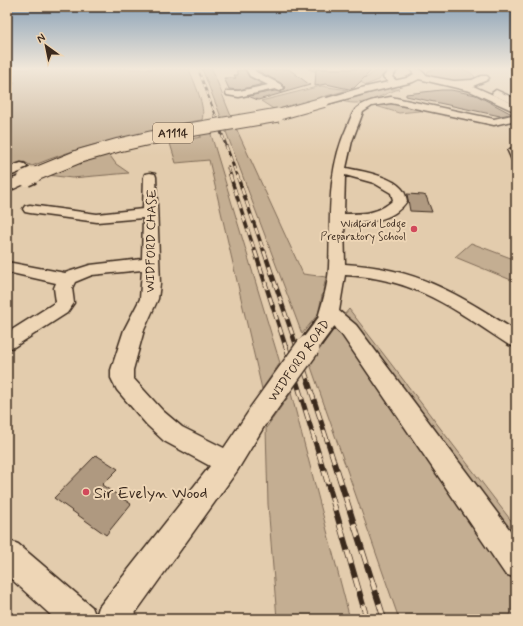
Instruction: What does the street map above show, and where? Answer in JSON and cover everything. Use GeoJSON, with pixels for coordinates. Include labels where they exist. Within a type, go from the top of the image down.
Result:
{"type":"FeatureCollection","features":[{"type":"Feature","properties":{"kind":"main road","name":"A1114"},"geometry":{"type":"LineString","coordinates":[[7,187],[24,172],[119,145],[177,132],[261,119],[337,98]]}},
{"type":"Feature","properties":{"kind":"main road"},"geometry":{"type":"LineString","coordinates":[[492,98],[511,102],[515,118]]}},
{"type":"Feature","properties":{"kind":"street","name":"WIDFORD ROAD"},"geometry":{"type":"LineString","coordinates":[[111,619],[228,463],[259,415],[328,317],[337,268],[337,188],[339,170],[346,141],[359,111],[363,107],[385,100],[412,103],[494,122],[515,118]]}},
{"type":"Feature","properties":{"kind":"street"},"geometry":{"type":"LineString","coordinates":[[516,150],[514,152],[516,157]]}},
{"type":"Feature","properties":{"kind":"street"},"geometry":{"type":"LineString","coordinates":[[337,218],[368,219],[383,214],[396,207],[400,200],[397,191],[386,184],[367,176],[339,170]]}},
{"type":"Feature","properties":{"kind":"street"},"geometry":{"type":"LineString","coordinates":[[7,173],[24,172]]}},
{"type":"Feature","properties":{"kind":"street","name":"WIDFORD CHASE"},"geometry":{"type":"LineString","coordinates":[[150,177],[151,264],[149,299],[134,330],[122,370],[122,378],[125,384],[161,424],[174,434],[228,463]]}},
{"type":"Feature","properties":{"kind":"street"},"geometry":{"type":"LineString","coordinates":[[30,208],[97,218],[151,213]]}},
{"type":"Feature","properties":{"kind":"street"},"geometry":{"type":"LineString","coordinates":[[7,342],[60,309],[65,303],[64,285],[68,279],[75,275],[100,269],[151,264]]}},
{"type":"Feature","properties":{"kind":"street"},"geometry":{"type":"LineString","coordinates":[[7,267],[68,279]]}},
{"type":"Feature","properties":{"kind":"street"},"geometry":{"type":"LineString","coordinates":[[337,268],[386,276],[426,286],[443,294],[516,340]]}},
{"type":"Feature","properties":{"kind":"street"},"geometry":{"type":"LineString","coordinates":[[328,317],[349,330],[516,563]]}},
{"type":"Feature","properties":{"kind":"street"},"geometry":{"type":"LineString","coordinates":[[7,555],[80,619]]}},
{"type":"Feature","properties":{"kind":"shaded area"},"geometry":{"type":"Polygon","coordinates":[[[7,98],[200,98],[203,115],[202,120],[172,125],[173,127],[102,143],[67,153],[32,166],[24,162],[7,170],[7,98]]]}},
{"type":"Feature","properties":{"kind":"shaded area"},"geometry":{"type":"Polygon","coordinates":[[[214,98],[224,98],[233,121],[223,122],[214,98]]]}},
{"type":"Feature","properties":{"kind":"shaded area"},"geometry":{"type":"Polygon","coordinates":[[[272,98],[318,98],[275,110],[261,101],[272,98]]]}},
{"type":"Feature","properties":{"kind":"shaded area"},"geometry":{"type":"Polygon","coordinates":[[[352,98],[376,98],[358,103],[342,101],[352,98]]]}},
{"type":"Feature","properties":{"kind":"shaded area"},"geometry":{"type":"Polygon","coordinates":[[[383,103],[395,103],[429,110],[399,113],[376,106],[383,103]]]}},
{"type":"Feature","properties":{"kind":"shaded area"},"geometry":{"type":"Polygon","coordinates":[[[236,128],[303,274],[326,277],[318,314],[302,334],[225,129],[236,128]]]}},
{"type":"Feature","properties":{"kind":"shaded area"},"geometry":{"type":"Polygon","coordinates":[[[210,131],[280,363],[262,389],[209,160],[176,163],[169,140],[186,137],[191,139],[201,137],[200,133],[210,131]]]}},
{"type":"Feature","properties":{"kind":"shaded area"},"geometry":{"type":"Polygon","coordinates":[[[108,153],[116,164],[129,173],[72,178],[47,175],[108,153]]]}},
{"type":"Feature","properties":{"kind":"shaded area"},"geometry":{"type":"Polygon","coordinates":[[[471,243],[516,260],[516,282],[455,257],[471,243]]]}},
{"type":"Feature","properties":{"kind":"shaded area"},"geometry":{"type":"Polygon","coordinates":[[[349,309],[516,527],[516,619],[399,619],[310,364],[335,326],[349,309]]]}},
{"type":"Feature","properties":{"kind":"shaded area"},"geometry":{"type":"Polygon","coordinates":[[[291,393],[350,619],[277,619],[268,504],[266,428],[291,393]]]}},
{"type":"Feature","properties":{"kind":"building"},"geometry":{"type":"Polygon","coordinates":[[[416,98],[482,98],[512,114],[500,116],[416,98]]]}},
{"type":"Feature","properties":{"kind":"building"},"geometry":{"type":"Polygon","coordinates":[[[407,194],[426,196],[432,212],[410,211],[407,194]]]}},
{"type":"Feature","properties":{"kind":"building","name":"Sir Evelyn Wood"},"geometry":{"type":"Polygon","coordinates":[[[96,455],[118,469],[102,485],[131,504],[106,535],[54,498],[96,455]]]}},
{"type":"Feature","properties":{"kind":"railway"},"geometry":{"type":"LineString","coordinates":[[209,98],[216,116]]}},
{"type":"Feature","properties":{"kind":"railway"},"geometry":{"type":"LineString","coordinates":[[215,115],[237,176]]}},
{"type":"Feature","properties":{"kind":"railway"},"geometry":{"type":"LineString","coordinates":[[228,168],[231,176]]}},
{"type":"Feature","properties":{"kind":"railway"},"geometry":{"type":"LineString","coordinates":[[230,175],[255,252]]}},
{"type":"Feature","properties":{"kind":"railway"},"geometry":{"type":"LineString","coordinates":[[237,175],[264,252]]}},
{"type":"Feature","properties":{"kind":"railway"},"geometry":{"type":"LineString","coordinates":[[255,251],[286,348]]}},
{"type":"Feature","properties":{"kind":"railway"},"geometry":{"type":"LineString","coordinates":[[264,251],[297,348]]}},
{"type":"Feature","properties":{"kind":"railway"},"geometry":{"type":"LineString","coordinates":[[286,347],[324,471]]}},
{"type":"Feature","properties":{"kind":"railway"},"geometry":{"type":"LineString","coordinates":[[297,347],[337,471]]}},
{"type":"Feature","properties":{"kind":"railway"},"geometry":{"type":"LineString","coordinates":[[324,470],[367,619]]}},
{"type":"Feature","properties":{"kind":"railway"},"geometry":{"type":"LineString","coordinates":[[337,470],[384,619]]}},
{"type":"Feature","properties":{"kind":"place","name":"Widford Lodge Preparatory School"},"geometry":{"type":"Point","coordinates":[414,229]}},
{"type":"Feature","properties":{"kind":"place","name":"Sir Evelyn Wood"},"geometry":{"type":"Point","coordinates":[86,492]}}]}
